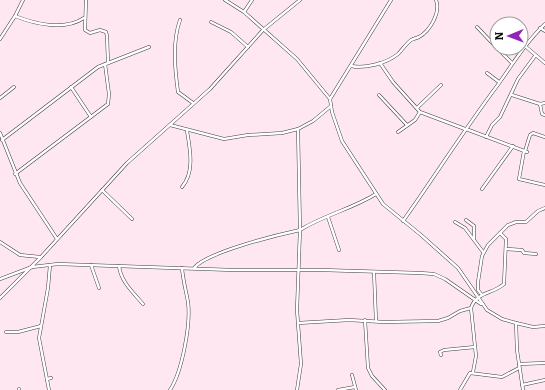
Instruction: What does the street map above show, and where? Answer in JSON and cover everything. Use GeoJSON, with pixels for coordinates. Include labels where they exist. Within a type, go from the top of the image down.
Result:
{"type":"FeatureCollection","features":[{"type":"Feature","properties":{"kind":"street"},"geometry":{"type":"LineString","coordinates":[[0,39],[15,16],[23,0]]}},
{"type":"Feature","properties":{"kind":"street"},"geometry":{"type":"LineString","coordinates":[[15,174],[108,104],[108,36],[106,32],[100,30],[87,32],[85,30],[84,18],[86,0]]}},
{"type":"Feature","properties":{"kind":"street"},"geometry":{"type":"LineString","coordinates":[[225,0],[244,12],[297,59],[330,99],[342,141],[383,204],[458,268],[476,299]]}},
{"type":"Feature","properties":{"kind":"street"},"geometry":{"type":"LineString","coordinates":[[244,12],[252,0]]}},
{"type":"Feature","properties":{"kind":"street"},"geometry":{"type":"LineString","coordinates":[[0,298],[32,267],[127,163],[215,83],[263,30],[300,0]]}},
{"type":"Feature","properties":{"kind":"street"},"geometry":{"type":"LineString","coordinates":[[330,99],[391,0]]}},
{"type":"Feature","properties":{"kind":"street"},"geometry":{"type":"LineString","coordinates":[[351,66],[357,68],[380,63],[396,55],[410,41],[419,37],[431,26],[435,18],[436,0]]}},
{"type":"Feature","properties":{"kind":"street"},"geometry":{"type":"LineString","coordinates":[[15,16],[31,22],[44,24],[73,24],[84,18]]}},
{"type":"Feature","properties":{"kind":"street"},"geometry":{"type":"LineString","coordinates":[[180,20],[177,31],[176,57],[178,92],[194,103]]}},
{"type":"Feature","properties":{"kind":"street"},"geometry":{"type":"LineString","coordinates":[[211,22],[231,32],[248,46]]}},
{"type":"Feature","properties":{"kind":"street"},"geometry":{"type":"LineString","coordinates":[[529,41],[545,24]]}},
{"type":"Feature","properties":{"kind":"street"},"geometry":{"type":"LineString","coordinates":[[477,26],[489,39]]}},
{"type":"Feature","properties":{"kind":"street"},"geometry":{"type":"LineString","coordinates":[[540,28],[545,32]]}},
{"type":"Feature","properties":{"kind":"street"},"geometry":{"type":"LineString","coordinates":[[2,140],[71,87],[107,63],[148,47]]}},
{"type":"Feature","properties":{"kind":"street"},"geometry":{"type":"LineString","coordinates":[[529,50],[534,56],[545,63]]}},
{"type":"Feature","properties":{"kind":"street"},"geometry":{"type":"LineString","coordinates":[[505,56],[512,63]]}},
{"type":"Feature","properties":{"kind":"street"},"geometry":{"type":"LineString","coordinates":[[403,221],[465,129],[517,56]]}},
{"type":"Feature","properties":{"kind":"street"},"geometry":{"type":"LineString","coordinates":[[486,136],[512,95],[518,79],[534,56]]}},
{"type":"Feature","properties":{"kind":"street"},"geometry":{"type":"LineString","coordinates":[[380,63],[393,82],[420,112],[525,151]]}},
{"type":"Feature","properties":{"kind":"street"},"geometry":{"type":"LineString","coordinates":[[488,73],[499,82]]}},
{"type":"Feature","properties":{"kind":"street"},"geometry":{"type":"LineString","coordinates":[[417,108],[441,84]]}},
{"type":"Feature","properties":{"kind":"street"},"geometry":{"type":"LineString","coordinates":[[0,98],[14,87]]}},
{"type":"Feature","properties":{"kind":"street"},"geometry":{"type":"LineString","coordinates":[[71,87],[91,117]]}},
{"type":"Feature","properties":{"kind":"street"},"geometry":{"type":"LineString","coordinates":[[379,95],[407,125]]}},
{"type":"Feature","properties":{"kind":"street"},"geometry":{"type":"LineString","coordinates":[[512,95],[540,104],[545,102]]}},
{"type":"Feature","properties":{"kind":"street"},"geometry":{"type":"LineString","coordinates":[[540,104],[542,114],[545,115]]}},
{"type":"Feature","properties":{"kind":"street"},"geometry":{"type":"LineString","coordinates":[[169,125],[187,131],[224,139],[282,133],[298,128],[317,118],[331,106]]}},
{"type":"Feature","properties":{"kind":"street"},"geometry":{"type":"LineString","coordinates":[[398,132],[414,120],[420,112]]}},
{"type":"Feature","properties":{"kind":"street"},"geometry":{"type":"LineString","coordinates":[[297,390],[301,364],[298,323],[300,230],[298,128]]}},
{"type":"Feature","properties":{"kind":"street"},"geometry":{"type":"LineString","coordinates":[[182,187],[187,181],[190,163],[187,131]]}},
{"type":"Feature","properties":{"kind":"street"},"geometry":{"type":"LineString","coordinates":[[545,137],[533,133],[530,135],[519,179],[545,186]]}},
{"type":"Feature","properties":{"kind":"street"},"geometry":{"type":"LineString","coordinates":[[0,134],[15,174],[57,239]]}},
{"type":"Feature","properties":{"kind":"street"},"geometry":{"type":"LineString","coordinates":[[482,189],[513,146]]}},
{"type":"Feature","properties":{"kind":"street"},"geometry":{"type":"LineString","coordinates":[[102,190],[132,219]]}},
{"type":"Feature","properties":{"kind":"street"},"geometry":{"type":"LineString","coordinates":[[194,269],[205,261],[224,252],[276,235],[300,230],[376,194]]}},
{"type":"Feature","properties":{"kind":"street"},"geometry":{"type":"LineString","coordinates":[[482,295],[478,290],[478,282],[483,252],[508,225],[516,222],[526,222],[538,211],[545,208]]}},
{"type":"Feature","properties":{"kind":"street"},"geometry":{"type":"LineString","coordinates":[[328,217],[339,250]]}},
{"type":"Feature","properties":{"kind":"street"},"geometry":{"type":"LineString","coordinates":[[466,220],[474,226],[474,238]]}},
{"type":"Feature","properties":{"kind":"street"},"geometry":{"type":"LineString","coordinates":[[455,222],[465,228],[483,252]]}},
{"type":"Feature","properties":{"kind":"street"},"geometry":{"type":"LineString","coordinates":[[461,390],[467,376],[472,372],[476,359],[471,308],[476,299],[482,295],[499,289],[504,284],[506,238],[500,233]]}},
{"type":"Feature","properties":{"kind":"street"},"geometry":{"type":"LineString","coordinates":[[0,242],[20,255],[41,257]]}},
{"type":"Feature","properties":{"kind":"street"},"geometry":{"type":"LineString","coordinates":[[506,249],[522,250],[524,253],[536,254]]}},
{"type":"Feature","properties":{"kind":"street"},"geometry":{"type":"LineString","coordinates":[[48,390],[39,338],[48,288],[50,265]]}},
{"type":"Feature","properties":{"kind":"street"},"geometry":{"type":"LineString","coordinates":[[0,279],[32,267],[50,265],[434,274],[445,279],[476,299],[492,314],[516,324],[533,327],[545,326]]}},
{"type":"Feature","properties":{"kind":"street"},"geometry":{"type":"LineString","coordinates":[[91,265],[99,288]]}},
{"type":"Feature","properties":{"kind":"street"},"geometry":{"type":"LineString","coordinates":[[119,266],[120,275],[125,283],[143,304]]}},
{"type":"Feature","properties":{"kind":"street"},"geometry":{"type":"LineString","coordinates":[[170,390],[181,364],[187,335],[188,303],[182,268]]}},
{"type":"Feature","properties":{"kind":"street"},"geometry":{"type":"LineString","coordinates":[[374,272],[376,321]]}},
{"type":"Feature","properties":{"kind":"street"},"geometry":{"type":"LineString","coordinates":[[298,323],[365,320],[438,321],[448,318],[460,311],[471,308]]}},
{"type":"Feature","properties":{"kind":"street"},"geometry":{"type":"LineString","coordinates":[[365,320],[368,368],[372,376],[385,390]]}},
{"type":"Feature","properties":{"kind":"street"},"geometry":{"type":"LineString","coordinates":[[516,324],[519,368],[523,390]]}},
{"type":"Feature","properties":{"kind":"street"},"geometry":{"type":"LineString","coordinates":[[6,332],[18,332],[40,326]]}},
{"type":"Feature","properties":{"kind":"street"},"geometry":{"type":"LineString","coordinates":[[440,355],[440,352],[444,350],[475,347]]}},
{"type":"Feature","properties":{"kind":"street"},"geometry":{"type":"LineString","coordinates":[[519,364],[545,363]]}},
{"type":"Feature","properties":{"kind":"street"},"geometry":{"type":"LineString","coordinates":[[472,372],[502,377],[519,368]]}},
{"type":"Feature","properties":{"kind":"street"},"geometry":{"type":"LineString","coordinates":[[338,390],[355,388],[352,375]]}},
{"type":"Feature","properties":{"kind":"street"},"geometry":{"type":"LineString","coordinates":[[47,379],[51,378]]}},
{"type":"Feature","properties":{"kind":"street"},"geometry":{"type":"LineString","coordinates":[[522,385],[545,380]]}}]}
